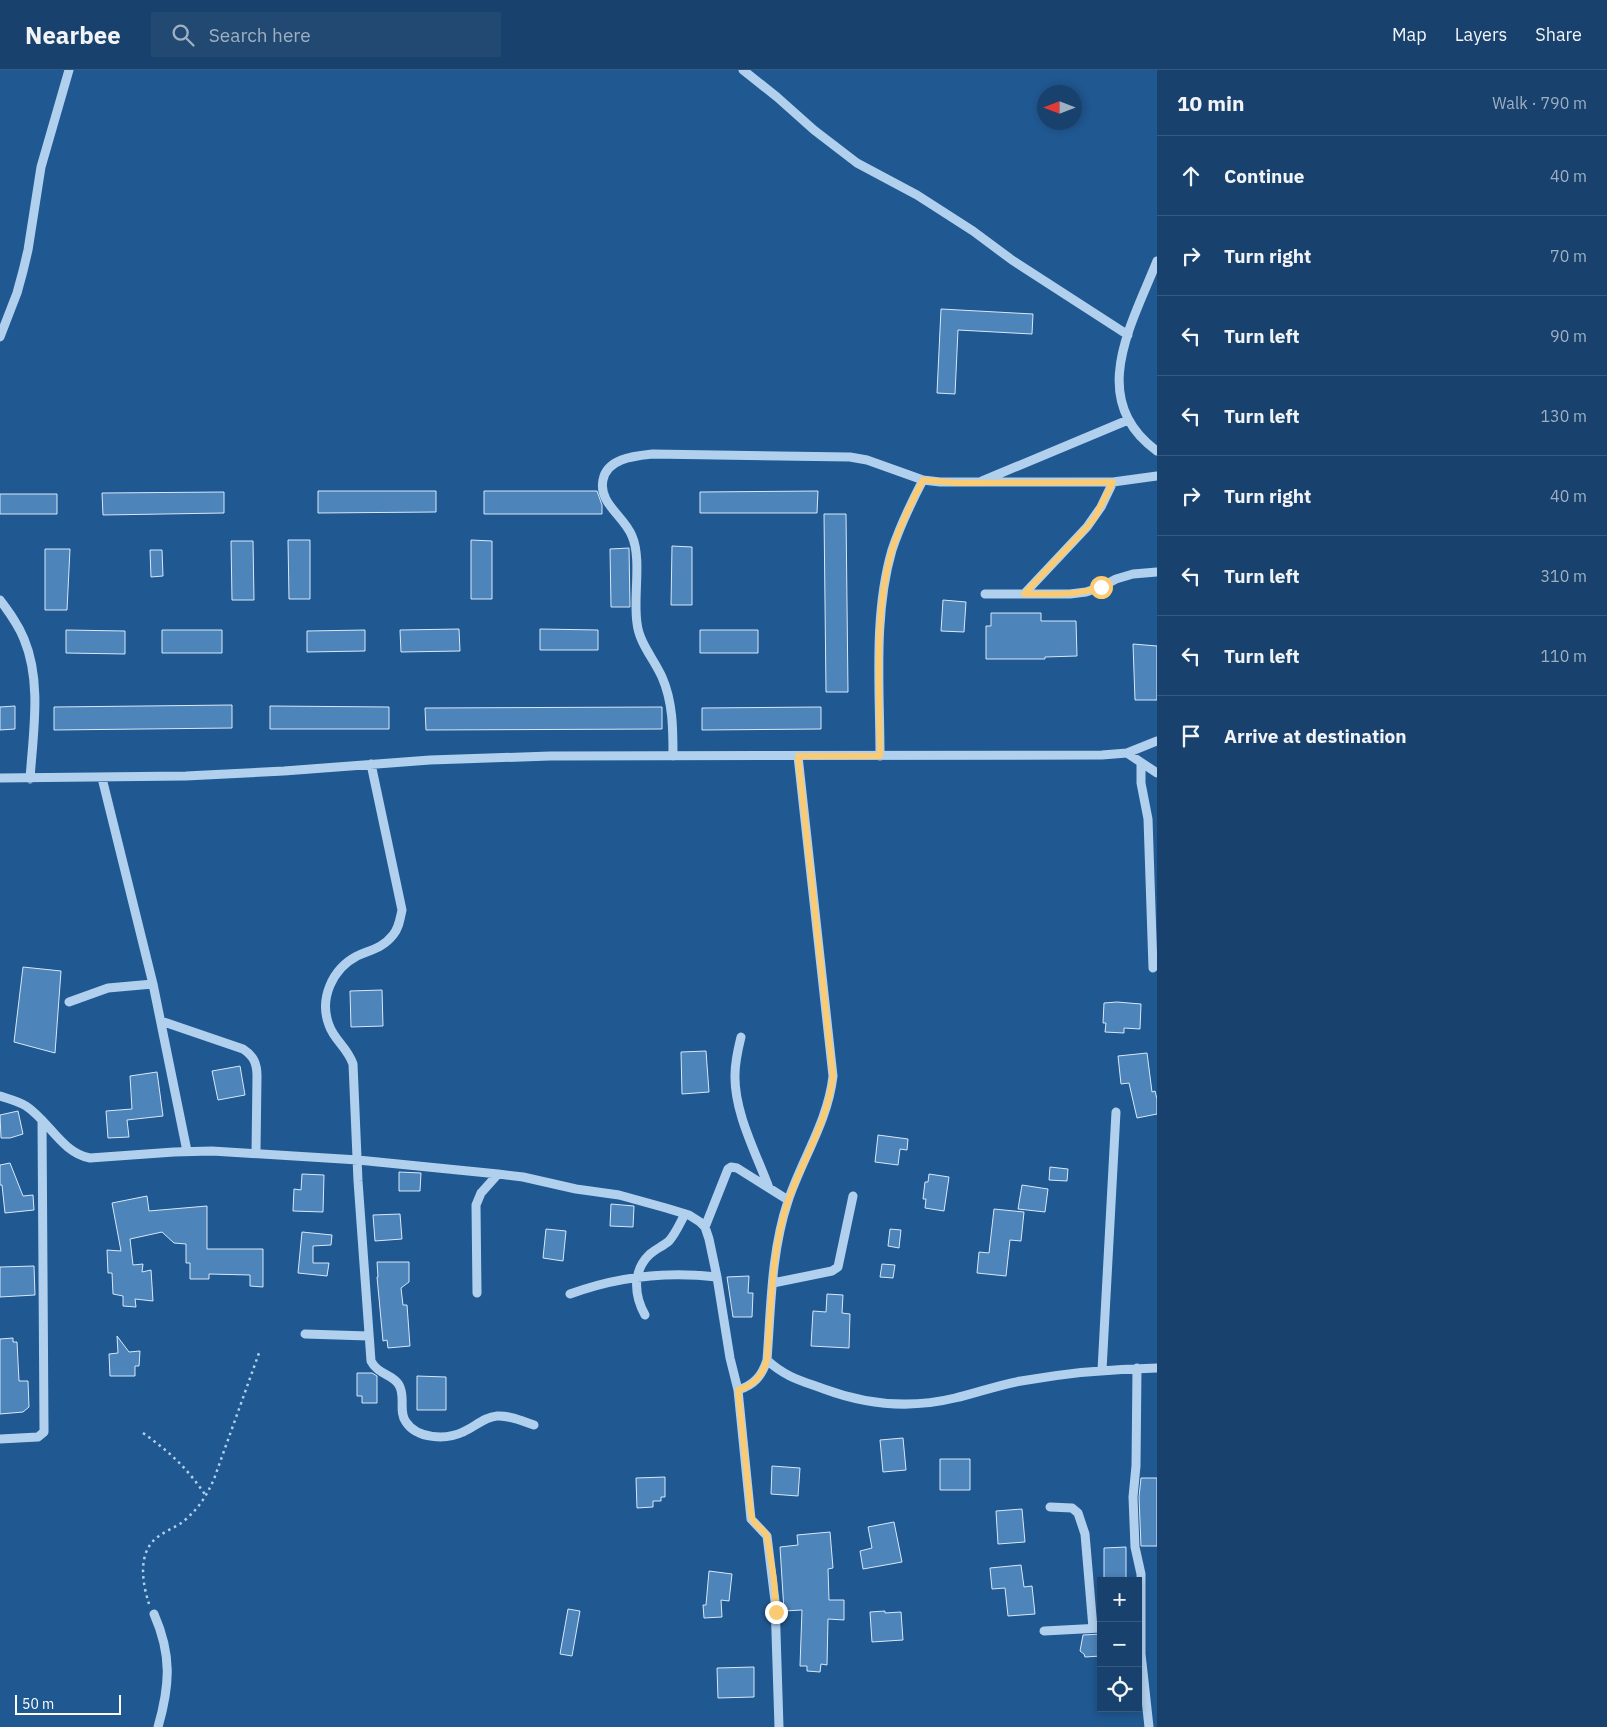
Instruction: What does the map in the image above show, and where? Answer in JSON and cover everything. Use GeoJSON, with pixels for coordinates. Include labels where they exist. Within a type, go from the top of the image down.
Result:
{"type":"FeatureCollection","features":[{"type":"Feature","properties":{"kind":"street"},"geometry":{"type":"LineString","coordinates":[[0,337],[17,293],[23,271],[41,167],[69,70]]}},
{"type":"Feature","properties":{"kind":"street"},"geometry":{"type":"LineString","coordinates":[[743,70],[814,130],[857,163],[917,195],[973,231],[1012,260],[1128,335]]}},
{"type":"Feature","properties":{"kind":"street"},"geometry":{"type":"LineString","coordinates":[[1157,261],[1128,335],[1118,373],[1120,397],[1128,420],[1145,442],[1157,451]]}},
{"type":"Feature","properties":{"kind":"street"},"geometry":{"type":"LineString","coordinates":[[977,483],[1128,420]]}},
{"type":"Feature","properties":{"kind":"street"},"geometry":{"type":"LineString","coordinates":[[673,756],[673,721],[668,692],[656,665],[642,643],[636,621],[634,543],[628,528],[605,498],[602,489],[603,480],[613,464],[633,457],[653,454],[832,456],[866,460],[923,480],[940,482],[1113,482],[1157,476]]}},
{"type":"Feature","properties":{"kind":"street"},"geometry":{"type":"LineString","coordinates":[[880,756],[880,626],[884,588],[895,542],[905,514],[923,480]]}},
{"type":"Feature","properties":{"kind":"street"},"geometry":{"type":"LineString","coordinates":[[1024,594],[1087,527],[1098,512],[1113,482]]}},
{"type":"Feature","properties":{"kind":"street"},"geometry":{"type":"LineString","coordinates":[[985,594],[1070,594],[1086,592],[1133,574],[1157,572]]}},
{"type":"Feature","properties":{"kind":"street"},"geometry":{"type":"LineString","coordinates":[[0,600],[16,622],[24,638],[34,672],[35,690],[30,779]]}},
{"type":"Feature","properties":{"kind":"street"},"geometry":{"type":"LineString","coordinates":[[0,778],[102,778],[284,771],[490,757],[1102,755],[1127,753],[1157,741]]}},
{"type":"Feature","properties":{"kind":"street"},"geometry":{"type":"LineString","coordinates":[[1127,753],[1155,770]]}},
{"type":"Feature","properties":{"kind":"street"},"geometry":{"type":"LineString","coordinates":[[738,1390],[747,1387],[760,1376],[767,1360],[779,1236],[788,1200],[825,1114],[831,1095],[833,1076],[798,756]]}},
{"type":"Feature","properties":{"kind":"street"},"geometry":{"type":"LineString","coordinates":[[1142,763],[1141,783],[1148,820],[1153,968]]}},
{"type":"Feature","properties":{"kind":"street"},"geometry":{"type":"LineString","coordinates":[[371,764],[402,910],[399,924],[393,936],[383,945],[346,963],[336,973],[326,999],[326,1013],[329,1026],[336,1038],[350,1054],[353,1064],[358,1181],[371,1361],[378,1372],[395,1380],[400,1386],[404,1420],[415,1431],[431,1435],[450,1436],[460,1433],[484,1420],[498,1416],[534,1425]]}},
{"type":"Feature","properties":{"kind":"street"},"geometry":{"type":"LineString","coordinates":[[102,778],[153,984],[187,1151]]}},
{"type":"Feature","properties":{"kind":"street"},"geometry":{"type":"LineString","coordinates":[[70,1002],[108,988],[153,984]]}},
{"type":"Feature","properties":{"kind":"street"},"geometry":{"type":"LineString","coordinates":[[161,1021],[244,1049],[253,1057],[256,1063],[257,1076],[256,1153]]}},
{"type":"Feature","properties":{"kind":"street"},"geometry":{"type":"LineString","coordinates":[[741,1037],[735,1065],[735,1084],[738,1102],[769,1188]]}},
{"type":"Feature","properties":{"kind":"street"},"geometry":{"type":"LineString","coordinates":[[0,1096],[26,1106],[70,1149],[83,1157],[98,1158],[187,1151],[256,1153],[358,1160],[523,1177],[576,1189],[619,1195],[695,1218],[705,1227],[710,1239],[718,1277],[730,1358],[738,1390],[752,1519],[767,1536],[774,1580],[779,1727]]}},
{"type":"Feature","properties":{"kind":"street"},"geometry":{"type":"LineString","coordinates":[[1102,1370],[1116,1112]]}},
{"type":"Feature","properties":{"kind":"street"},"geometry":{"type":"LineString","coordinates":[[0,1439],[38,1437],[44,1432],[42,1120]]}},
{"type":"Feature","properties":{"kind":"street"},"geometry":{"type":"LineString","coordinates":[[705,1227],[727,1172],[731,1167],[737,1168],[788,1200]]}},
{"type":"Feature","properties":{"kind":"street"},"geometry":{"type":"LineString","coordinates":[[477,1293],[476,1205],[481,1193],[498,1174]]}},
{"type":"Feature","properties":{"kind":"street"},"geometry":{"type":"LineString","coordinates":[[773,1283],[832,1271],[838,1267],[841,1261],[853,1196]]}},
{"type":"Feature","properties":{"kind":"street"},"geometry":{"type":"LineString","coordinates":[[645,1315],[636,1293],[637,1276],[646,1258],[669,1241],[685,1214]]}},
{"type":"Feature","properties":{"kind":"street"},"geometry":{"type":"LineString","coordinates":[[570,1294],[603,1283],[637,1276],[669,1274],[718,1277]]}},
{"type":"Feature","properties":{"kind":"street"},"geometry":{"type":"LineString","coordinates":[[305,1334],[368,1336]]}},
{"type":"Feature","properties":{"kind":"street"},"geometry":{"type":"LineString","coordinates":[[767,1360],[791,1378],[864,1401],[894,1405],[940,1401],[1020,1381],[1102,1370],[1157,1368]]}},
{"type":"Feature","properties":{"kind":"street"},"geometry":{"type":"LineString","coordinates":[[1137,1368],[1136,1466],[1132,1497],[1134,1541],[1141,1574],[1140,1622]]}},
{"type":"Feature","properties":{"kind":"street"},"geometry":{"type":"LineString","coordinates":[[1044,1631],[1097,1628],[1086,1543],[1080,1516],[1072,1508],[1050,1507]]}},
{"type":"Feature","properties":{"kind":"street"},"geometry":{"type":"LineString","coordinates":[[154,1614],[162,1632],[167,1651],[168,1670],[167,1690],[158,1727]]}},
{"type":"Feature","properties":{"kind":"street"},"geometry":{"type":"LineString","coordinates":[[1142,1661],[1149,1727]]}},
{"type":"Feature","properties":{"kind":"path"},"geometry":{"type":"LineString","coordinates":[[154,1614],[149,1604],[144,1582],[146,1550],[159,1535],[185,1520],[206,1496],[214,1479],[259,1353]]}},
{"type":"Feature","properties":{"kind":"path"},"geometry":{"type":"LineString","coordinates":[[143,1433],[179,1460],[206,1496]]}},
{"type":"Feature","properties":{"kind":"building"},"geometry":{"type":"Polygon","coordinates":[[[941,309],[1033,314],[1032,334],[958,330],[955,394],[937,393],[941,309]]]}},
{"type":"Feature","properties":{"kind":"building"},"geometry":{"type":"Polygon","coordinates":[[[318,491],[436,491],[436,512],[318,513],[318,491]]]}},
{"type":"Feature","properties":{"kind":"building"},"geometry":{"type":"Polygon","coordinates":[[[484,491],[597,491],[602,505],[602,514],[484,514],[484,491]]]}},
{"type":"Feature","properties":{"kind":"building"},"geometry":{"type":"Polygon","coordinates":[[[818,491],[817,513],[700,513],[700,492],[818,491]]]}},
{"type":"Feature","properties":{"kind":"building"},"geometry":{"type":"Polygon","coordinates":[[[224,492],[224,513],[103,515],[102,493],[224,492]]]}},
{"type":"Feature","properties":{"kind":"building"},"geometry":{"type":"Polygon","coordinates":[[[0,494],[57,494],[57,514],[0,514],[0,494]]]}},
{"type":"Feature","properties":{"kind":"building"},"geometry":{"type":"Polygon","coordinates":[[[824,514],[846,514],[848,692],[826,692],[824,514]]]}},
{"type":"Feature","properties":{"kind":"building"},"geometry":{"type":"Polygon","coordinates":[[[288,540],[310,540],[310,599],[289,599],[288,540]]]}},
{"type":"Feature","properties":{"kind":"building"},"geometry":{"type":"Polygon","coordinates":[[[471,540],[492,541],[492,599],[471,599],[471,540]]]}},
{"type":"Feature","properties":{"kind":"building"},"geometry":{"type":"Polygon","coordinates":[[[231,541],[253,541],[254,600],[232,600],[231,541]]]}},
{"type":"Feature","properties":{"kind":"building"},"geometry":{"type":"Polygon","coordinates":[[[672,546],[692,547],[692,605],[671,605],[672,546]]]}},
{"type":"Feature","properties":{"kind":"building"},"geometry":{"type":"Polygon","coordinates":[[[629,548],[630,607],[611,607],[610,549],[629,548]]]}},
{"type":"Feature","properties":{"kind":"building"},"geometry":{"type":"Polygon","coordinates":[[[45,549],[70,549],[67,610],[45,610],[45,549]]]}},
{"type":"Feature","properties":{"kind":"building"},"geometry":{"type":"Polygon","coordinates":[[[150,550],[162,550],[163,576],[151,577],[150,550]]]}},
{"type":"Feature","properties":{"kind":"building"},"geometry":{"type":"Polygon","coordinates":[[[943,600],[966,602],[964,632],[941,631],[943,600]]]}},
{"type":"Feature","properties":{"kind":"building"},"geometry":{"type":"Polygon","coordinates":[[[991,613],[1041,613],[1041,621],[1076,621],[1077,656],[1045,657],[1045,659],[986,659],[986,626],[991,626],[991,613]]]}},
{"type":"Feature","properties":{"kind":"building"},"geometry":{"type":"Polygon","coordinates":[[[459,629],[460,651],[401,652],[400,630],[459,629]]]}},
{"type":"Feature","properties":{"kind":"building"},"geometry":{"type":"Polygon","coordinates":[[[540,629],[598,630],[598,650],[540,650],[540,629]]]}},
{"type":"Feature","properties":{"kind":"building"},"geometry":{"type":"Polygon","coordinates":[[[66,630],[125,631],[125,654],[66,653],[66,630]]]}},
{"type":"Feature","properties":{"kind":"building"},"geometry":{"type":"Polygon","coordinates":[[[162,630],[222,630],[222,653],[162,653],[162,630]]]}},
{"type":"Feature","properties":{"kind":"building"},"geometry":{"type":"Polygon","coordinates":[[[365,630],[365,651],[307,652],[307,631],[365,630]]]}},
{"type":"Feature","properties":{"kind":"building"},"geometry":{"type":"Polygon","coordinates":[[[700,630],[758,630],[758,653],[700,653],[700,630]]]}},
{"type":"Feature","properties":{"kind":"building"},"geometry":{"type":"Polygon","coordinates":[[[1133,644],[1157,646],[1157,700],[1135,700],[1133,644]]]}},
{"type":"Feature","properties":{"kind":"building"},"geometry":{"type":"Polygon","coordinates":[[[232,705],[232,728],[54,730],[54,707],[232,705]]]}},
{"type":"Feature","properties":{"kind":"building"},"geometry":{"type":"Polygon","coordinates":[[[15,706],[15,729],[0,730],[0,707],[15,706]]]}},
{"type":"Feature","properties":{"kind":"building"},"geometry":{"type":"Polygon","coordinates":[[[270,706],[389,707],[389,729],[270,729],[270,706]]]}},
{"type":"Feature","properties":{"kind":"building"},"geometry":{"type":"Polygon","coordinates":[[[662,707],[662,729],[426,730],[425,708],[662,707]]]}},
{"type":"Feature","properties":{"kind":"building"},"geometry":{"type":"Polygon","coordinates":[[[821,707],[821,729],[702,730],[702,708],[821,707]]]}},
{"type":"Feature","properties":{"kind":"building"},"geometry":{"type":"Polygon","coordinates":[[[23,967],[61,971],[55,1053],[14,1042],[23,967]]]}},
{"type":"Feature","properties":{"kind":"building"},"geometry":{"type":"Polygon","coordinates":[[[382,990],[383,1026],[351,1027],[350,991],[382,990]]]}},
{"type":"Feature","properties":{"kind":"building"},"geometry":{"type":"Polygon","coordinates":[[[1104,1003],[1141,1004],[1140,1029],[1124,1028],[1124,1033],[1105,1032],[1106,1023],[1103,1023],[1104,1003]]]}},
{"type":"Feature","properties":{"kind":"building"},"geometry":{"type":"Polygon","coordinates":[[[706,1051],[709,1092],[682,1094],[681,1052],[706,1051]]]}},
{"type":"Feature","properties":{"kind":"building"},"geometry":{"type":"Polygon","coordinates":[[[1147,1053],[1152,1092],[1155,1091],[1157,1099],[1157,1114],[1137,1118],[1129,1083],[1121,1084],[1118,1056],[1147,1053]]]}},
{"type":"Feature","properties":{"kind":"building"},"geometry":{"type":"Polygon","coordinates":[[[240,1066],[245,1095],[218,1100],[212,1071],[240,1066]]]}},
{"type":"Feature","properties":{"kind":"building"},"geometry":{"type":"Polygon","coordinates":[[[157,1072],[163,1116],[127,1120],[129,1137],[108,1138],[106,1111],[132,1109],[130,1076],[157,1072]]]}},
{"type":"Feature","properties":{"kind":"building"},"geometry":{"type":"Polygon","coordinates":[[[18,1111],[23,1134],[10,1138],[1,1138],[0,1115],[18,1111]]]}},
{"type":"Feature","properties":{"kind":"building"},"geometry":{"type":"Polygon","coordinates":[[[878,1135],[908,1139],[907,1150],[900,1149],[898,1165],[875,1162],[878,1135]]]}},
{"type":"Feature","properties":{"kind":"building"},"geometry":{"type":"Polygon","coordinates":[[[10,1163],[23,1196],[33,1195],[34,1210],[5,1213],[2,1185],[0,1185],[0,1165],[10,1163]]]}},
{"type":"Feature","properties":{"kind":"building"},"geometry":{"type":"Polygon","coordinates":[[[1050,1167],[1068,1169],[1067,1181],[1049,1180],[1050,1167]]]}},
{"type":"Feature","properties":{"kind":"building"},"geometry":{"type":"Polygon","coordinates":[[[399,1172],[421,1173],[420,1191],[399,1191],[399,1172]]]}},
{"type":"Feature","properties":{"kind":"building"},"geometry":{"type":"Polygon","coordinates":[[[302,1174],[324,1175],[323,1212],[293,1211],[294,1189],[301,1190],[302,1174]]]}},
{"type":"Feature","properties":{"kind":"building"},"geometry":{"type":"Polygon","coordinates":[[[929,1174],[949,1177],[944,1211],[925,1208],[926,1199],[923,1199],[925,1182],[928,1182],[929,1174]]]}},
{"type":"Feature","properties":{"kind":"building"},"geometry":{"type":"Polygon","coordinates":[[[1022,1185],[1048,1189],[1045,1212],[1018,1209],[1022,1185]]]}},
{"type":"Feature","properties":{"kind":"building"},"geometry":{"type":"Polygon","coordinates":[[[147,1196],[149,1211],[207,1206],[207,1249],[263,1249],[263,1287],[250,1286],[250,1275],[209,1274],[209,1279],[190,1279],[190,1263],[186,1263],[186,1244],[174,1243],[162,1232],[130,1239],[133,1265],[143,1264],[142,1272],[151,1270],[153,1301],[135,1299],[136,1307],[123,1306],[123,1296],[113,1294],[112,1273],[108,1273],[107,1250],[121,1251],[112,1203],[147,1196]]]}},
{"type":"Feature","properties":{"kind":"building"},"geometry":{"type":"Polygon","coordinates":[[[611,1204],[634,1206],[633,1227],[610,1226],[611,1204]]]}},
{"type":"Feature","properties":{"kind":"building"},"geometry":{"type":"Polygon","coordinates":[[[994,1209],[1024,1212],[1021,1241],[1010,1240],[1006,1276],[977,1273],[979,1252],[989,1253],[994,1209]]]}},
{"type":"Feature","properties":{"kind":"building"},"geometry":{"type":"Polygon","coordinates":[[[400,1214],[402,1239],[375,1241],[373,1215],[400,1214]]]}},
{"type":"Feature","properties":{"kind":"building"},"geometry":{"type":"Polygon","coordinates":[[[546,1229],[566,1231],[563,1261],[543,1258],[546,1229]]]}},
{"type":"Feature","properties":{"kind":"building"},"geometry":{"type":"Polygon","coordinates":[[[890,1229],[901,1230],[899,1248],[888,1246],[890,1229]]]}},
{"type":"Feature","properties":{"kind":"building"},"geometry":{"type":"Polygon","coordinates":[[[302,1232],[332,1235],[331,1245],[313,1246],[313,1263],[329,1263],[327,1276],[298,1273],[302,1232]]]}},
{"type":"Feature","properties":{"kind":"building"},"geometry":{"type":"Polygon","coordinates":[[[377,1262],[409,1262],[409,1282],[401,1288],[403,1305],[407,1305],[410,1346],[388,1348],[387,1340],[383,1341],[377,1262]]]}},
{"type":"Feature","properties":{"kind":"building"},"geometry":{"type":"Polygon","coordinates":[[[882,1264],[895,1265],[893,1278],[880,1277],[882,1264]]]}},
{"type":"Feature","properties":{"kind":"building"},"geometry":{"type":"Polygon","coordinates":[[[34,1266],[35,1295],[0,1297],[0,1267],[34,1266]]]}},
{"type":"Feature","properties":{"kind":"building"},"geometry":{"type":"Polygon","coordinates":[[[749,1276],[748,1293],[753,1293],[752,1317],[733,1317],[727,1277],[749,1276]]]}},
{"type":"Feature","properties":{"kind":"building"},"geometry":{"type":"Polygon","coordinates":[[[827,1294],[843,1295],[842,1313],[850,1314],[849,1348],[811,1346],[813,1311],[826,1312],[827,1294]]]}},
{"type":"Feature","properties":{"kind":"building"},"geometry":{"type":"Polygon","coordinates":[[[117,1336],[129,1352],[140,1351],[139,1366],[135,1366],[135,1376],[110,1376],[109,1354],[118,1353],[117,1336]]]}},
{"type":"Feature","properties":{"kind":"building"},"geometry":{"type":"Polygon","coordinates":[[[13,1338],[13,1342],[17,1342],[19,1381],[28,1381],[29,1407],[23,1412],[0,1414],[0,1339],[13,1338]]]}},
{"type":"Feature","properties":{"kind":"building"},"geometry":{"type":"Polygon","coordinates":[[[357,1373],[372,1373],[377,1376],[377,1403],[362,1403],[362,1396],[357,1396],[357,1373]]]}},
{"type":"Feature","properties":{"kind":"building"},"geometry":{"type":"Polygon","coordinates":[[[417,1376],[446,1377],[446,1410],[417,1410],[417,1376]]]}},
{"type":"Feature","properties":{"kind":"building"},"geometry":{"type":"Polygon","coordinates":[[[903,1438],[906,1470],[883,1472],[880,1440],[903,1438]]]}},
{"type":"Feature","properties":{"kind":"building"},"geometry":{"type":"Polygon","coordinates":[[[940,1459],[970,1459],[970,1490],[940,1490],[940,1459]]]}},
{"type":"Feature","properties":{"kind":"building"},"geometry":{"type":"Polygon","coordinates":[[[772,1466],[800,1468],[798,1496],[771,1494],[772,1466]]]}},
{"type":"Feature","properties":{"kind":"building"},"geometry":{"type":"Polygon","coordinates":[[[665,1477],[665,1497],[661,1497],[661,1501],[653,1501],[653,1507],[637,1508],[636,1478],[665,1477]]]}},
{"type":"Feature","properties":{"kind":"building"},"geometry":{"type":"Polygon","coordinates":[[[1141,1478],[1157,1478],[1157,1546],[1141,1546],[1139,1497],[1141,1478]]]}},
{"type":"Feature","properties":{"kind":"building"},"geometry":{"type":"Polygon","coordinates":[[[1022,1509],[1025,1542],[998,1544],[996,1511],[1022,1509]]]}},
{"type":"Feature","properties":{"kind":"building"},"geometry":{"type":"Polygon","coordinates":[[[894,1522],[902,1562],[863,1569],[860,1551],[872,1548],[868,1527],[894,1522]]]}},
{"type":"Feature","properties":{"kind":"building"},"geometry":{"type":"Polygon","coordinates":[[[830,1532],[833,1568],[828,1569],[829,1600],[844,1600],[844,1620],[828,1619],[827,1665],[821,1664],[820,1672],[807,1671],[807,1666],[800,1666],[802,1610],[784,1611],[780,1547],[798,1545],[797,1535],[830,1532]]]}},
{"type":"Feature","properties":{"kind":"building"},"geometry":{"type":"Polygon","coordinates":[[[1126,1547],[1126,1577],[1104,1577],[1104,1548],[1126,1547]]]}},
{"type":"Feature","properties":{"kind":"building"},"geometry":{"type":"Polygon","coordinates":[[[1021,1565],[1024,1587],[1032,1586],[1035,1614],[1008,1616],[1005,1588],[992,1589],[990,1568],[1021,1565]]]}},
{"type":"Feature","properties":{"kind":"building"},"geometry":{"type":"Polygon","coordinates":[[[709,1571],[732,1574],[729,1601],[721,1600],[722,1617],[704,1618],[703,1605],[706,1605],[709,1571]]]}},
{"type":"Feature","properties":{"kind":"building"},"geometry":{"type":"Polygon","coordinates":[[[568,1609],[580,1611],[572,1656],[560,1654],[568,1609]]]}},
{"type":"Feature","properties":{"kind":"building"},"geometry":{"type":"Polygon","coordinates":[[[885,1611],[885,1613],[901,1612],[903,1640],[872,1642],[870,1612],[885,1611]]]}},
{"type":"Feature","properties":{"kind":"building"},"geometry":{"type":"Polygon","coordinates":[[[1097,1634],[1097,1656],[1085,1657],[1080,1651],[1083,1635],[1097,1634]]]}},
{"type":"Feature","properties":{"kind":"building"},"geometry":{"type":"Polygon","coordinates":[[[754,1667],[754,1697],[718,1698],[717,1668],[754,1667]]]}},
{"type":"Feature","properties":{"kind":"route"},"geometry":{"type":"LineString","coordinates":[[776,1612],[774,1580],[767,1536],[763,1530],[753,1523],[751,1514],[738,1390],[754,1383],[765,1369],[779,1236],[788,1200],[825,1114],[831,1095],[833,1076],[798,756],[880,756],[880,626],[884,588],[892,550],[905,514],[923,480],[959,483],[1113,482],[1095,517],[1024,594],[1070,594],[1086,592],[1101,587]]}}]}
